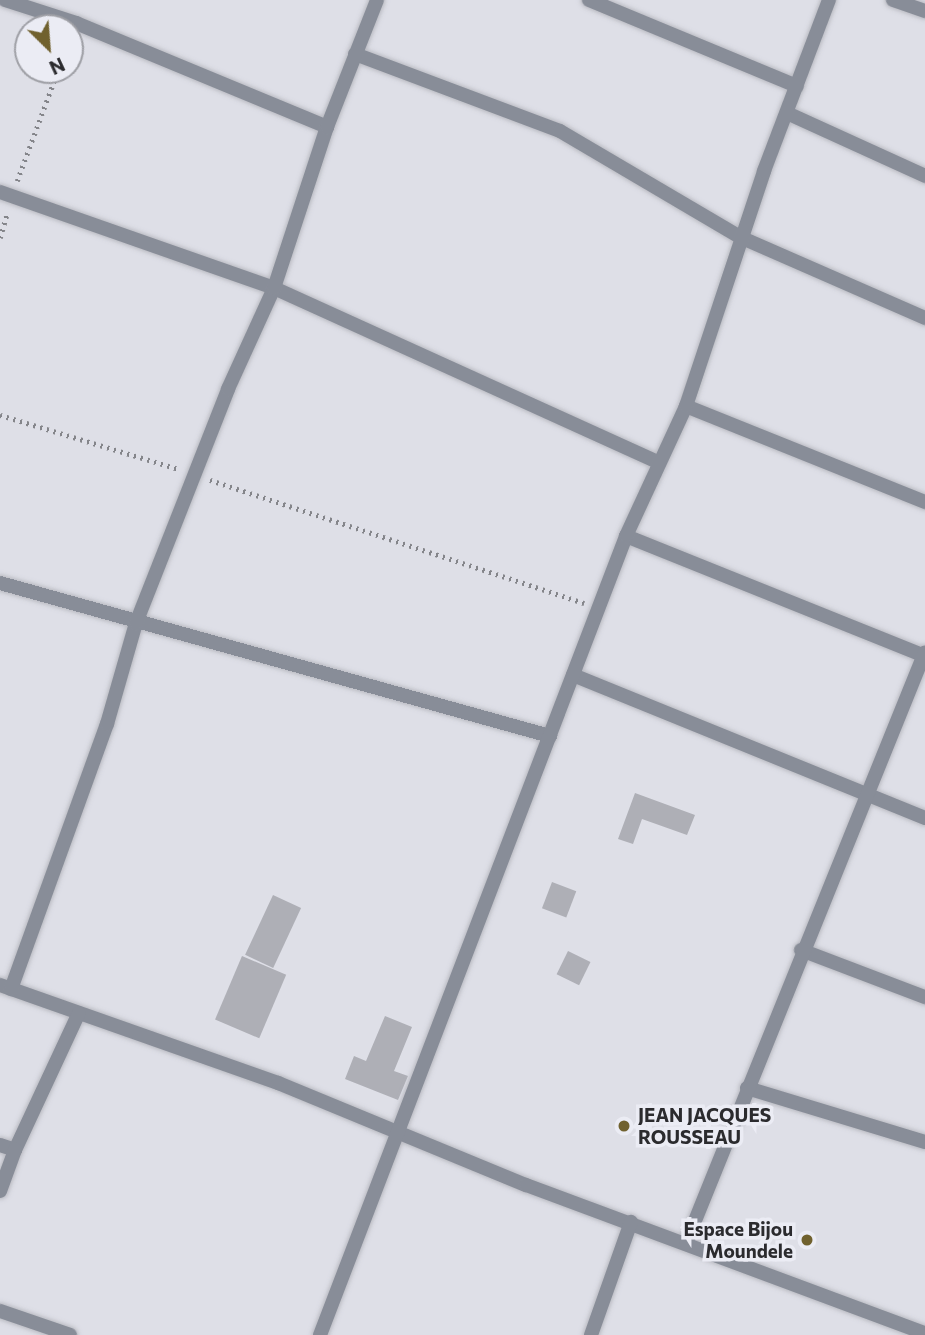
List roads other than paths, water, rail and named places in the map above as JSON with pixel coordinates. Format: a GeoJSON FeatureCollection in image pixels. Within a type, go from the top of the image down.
{"type":"FeatureCollection","features":[{"type":"Feature","properties":{"kind":"street"},"geometry":{"type":"LineString","coordinates":[[5,0],[76,23],[327,127]]}},
{"type":"Feature","properties":{"kind":"street"},"geometry":{"type":"LineString","coordinates":[[376,0],[327,127],[274,288],[228,389],[197,475],[136,622],[107,724],[6,987],[278,1083],[399,1133],[925,1333]]}},
{"type":"Feature","properties":{"kind":"street"},"geometry":{"type":"LineString","coordinates":[[589,0],[797,86]]}},
{"type":"Feature","properties":{"kind":"street"},"geometry":{"type":"LineString","coordinates":[[320,1335],[626,536],[686,406],[786,113],[830,0]]}},
{"type":"Feature","properties":{"kind":"street"},"geometry":{"type":"LineString","coordinates":[[893,0],[925,11]]}},
{"type":"Feature","properties":{"kind":"street"},"geometry":{"type":"LineString","coordinates":[[355,54],[560,131],[742,238],[925,318]]}},
{"type":"Feature","properties":{"kind":"street"},"geometry":{"type":"LineString","coordinates":[[786,113],[925,176]]}},
{"type":"Feature","properties":{"kind":"street"},"geometry":{"type":"LineString","coordinates":[[6,194],[274,288],[659,463]]}},
{"type":"Feature","properties":{"kind":"street"},"geometry":{"type":"LineString","coordinates":[[686,406],[925,502]]}},
{"type":"Feature","properties":{"kind":"street"},"geometry":{"type":"LineString","coordinates":[[626,536],[925,654],[801,950],[686,1243]]}},
{"type":"Feature","properties":{"kind":"street"},"geometry":{"type":"LineString","coordinates":[[0,583],[550,736]]}},
{"type":"Feature","properties":{"kind":"street"},"geometry":{"type":"LineString","coordinates":[[573,675],[925,818]]}},
{"type":"Feature","properties":{"kind":"street"},"geometry":{"type":"LineString","coordinates":[[801,950],[925,997]]}},
{"type":"Feature","properties":{"kind":"street"},"geometry":{"type":"LineString","coordinates":[[0,1191],[15,1150],[79,1013]]}},
{"type":"Feature","properties":{"kind":"street"},"geometry":{"type":"LineString","coordinates":[[747,1088],[925,1142]]}},
{"type":"Feature","properties":{"kind":"street"},"geometry":{"type":"LineString","coordinates":[[0,1145],[15,1150]]}},
{"type":"Feature","properties":{"kind":"street"},"geometry":{"type":"LineString","coordinates":[[591,1335],[631,1222]]}},
{"type":"Feature","properties":{"kind":"street"},"geometry":{"type":"LineString","coordinates":[[0,1311],[70,1335]]}},
{"type":"Feature","properties":{"kind":"place","name":"JEAN JACQUES ROUSSEAU"},"geometry":{"type":"Point","coordinates":[624,1126]}},
{"type":"Feature","properties":{"kind":"place","name":"Espace Bijou Moundele"},"geometry":{"type":"Point","coordinates":[807,1240]}}]}
